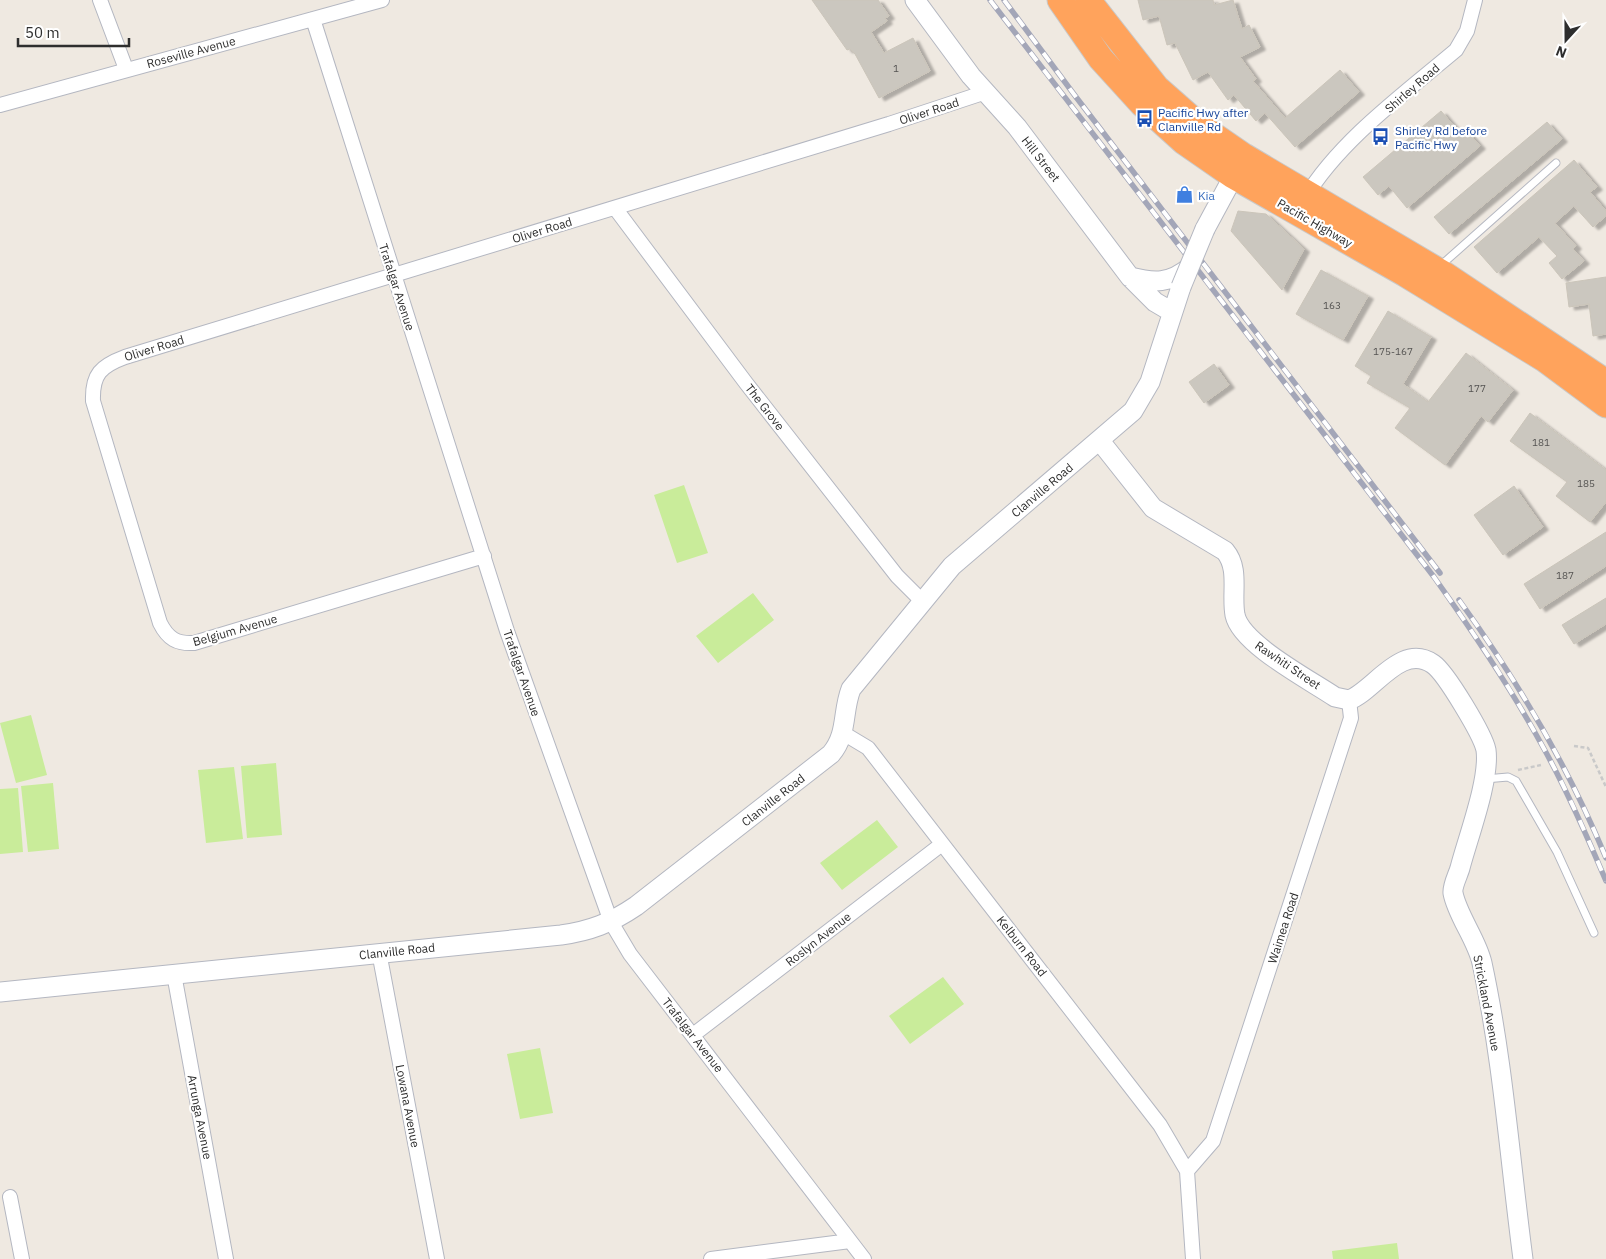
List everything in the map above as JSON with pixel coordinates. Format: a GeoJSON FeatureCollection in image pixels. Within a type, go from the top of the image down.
{"type":"FeatureCollection","features":[{"type":"Feature","properties":{"kind":"highway","name":"Pacific Highway"},"geometry":{"type":"LineString","coordinates":[[1060,0],[1101,59],[1142,104],[1184,142],[1238,166],[1302,203],[1437,269],[1605,380]]}},
{"type":"Feature","properties":{"kind":"highway","name":"Pacific Highway"},"geometry":{"type":"LineString","coordinates":[[1088,0],[1157,88],[1199,125],[1238,166]]}},
{"type":"Feature","properties":{"kind":"highway","name":"Pacific Highway"},"geometry":{"type":"LineString","coordinates":[[1302,203],[1405,274],[1544,359],[1606,405]]}},
{"type":"Feature","properties":{"kind":"street"},"geometry":{"type":"LineString","coordinates":[[100,0],[126,69]]}},
{"type":"Feature","properties":{"kind":"street","name":"Roseville Avenue"},"geometry":{"type":"LineString","coordinates":[[0,105],[382,0]]}},
{"type":"Feature","properties":{"kind":"street","name":"Hill Street"},"geometry":{"type":"LineString","coordinates":[[915,0],[971,76],[1017,127],[1130,277],[1155,302],[1172,312]]}},
{"type":"Feature","properties":{"kind":"street","name":"Shirley Road"},"geometry":{"type":"LineString","coordinates":[[1302,203],[1327,164],[1347,144],[1456,50],[1467,31],[1475,0]]}},
{"type":"Feature","properties":{"kind":"street","name":"Trafalgar Avenue"},"geometry":{"type":"LineString","coordinates":[[312,19],[511,640],[611,922],[630,954],[864,1259]]}},
{"type":"Feature","properties":{"kind":"street","name":"Oliver Road"},"geometry":{"type":"LineString","coordinates":[[99,370],[108,363],[125,356],[615,208],[986,92]]}},
{"type":"Feature","properties":{"kind":"street","name":"Clanville Road"},"geometry":{"type":"LineString","coordinates":[[0,992],[379,952],[581,933],[611,922],[636,906],[825,760],[836,748],[843,733],[851,689],[952,566],[1133,411],[1142,397],[1159,357],[1172,312],[1177,283],[1190,267],[1205,229],[1238,166]]}},
{"type":"Feature","properties":{"kind":"street","name":"The Grove"},"geometry":{"type":"LineString","coordinates":[[615,208],[752,391],[897,576],[922,601]]}},
{"type":"Feature","properties":{"kind":"street"},"geometry":{"type":"LineString","coordinates":[[1130,277],[1177,283]]}},
{"type":"Feature","properties":{"kind":"street","name":"Belgium Avenue"},"geometry":{"type":"LineString","coordinates":[[99,370],[92,390],[93,401],[160,623],[172,640],[183,644],[194,643],[484,556]]}},
{"type":"Feature","properties":{"kind":"street","name":"Rawhiti Street"},"geometry":{"type":"LineString","coordinates":[[1100,441],[1153,508],[1213,542],[1230,556],[1234,577],[1235,612],[1244,633],[1259,647],[1328,692],[1349,700]]}},
{"type":"Feature","properties":{"kind":"street","name":"Strickland Avenue"},"geometry":{"type":"LineString","coordinates":[[1349,700],[1366,690],[1389,668],[1400,662],[1420,659],[1433,664],[1444,676],[1481,735],[1486,749],[1487,771],[1453,892],[1482,961],[1494,1032],[1522,1259]]}},
{"type":"Feature","properties":{"kind":"street","name":"Waimea Road"},"geometry":{"type":"LineString","coordinates":[[1187,1171],[1213,1141],[1352,718],[1349,700]]}},
{"type":"Feature","properties":{"kind":"street","name":"Kelburn Road"},"geometry":{"type":"LineString","coordinates":[[843,733],[868,748],[1160,1125],[1187,1171]]}},
{"type":"Feature","properties":{"kind":"street","name":"Roslyn Avenue"},"geometry":{"type":"LineString","coordinates":[[693,1035],[942,844]]}},
{"type":"Feature","properties":{"kind":"street","name":"Lowana Avenue"},"geometry":{"type":"LineString","coordinates":[[379,952],[437,1259]]}},
{"type":"Feature","properties":{"kind":"street","name":"Arrunga Avenue"},"geometry":{"type":"LineString","coordinates":[[174,974],[226,1259]]}},
{"type":"Feature","properties":{"kind":"street"},"geometry":{"type":"LineString","coordinates":[[1187,1171],[1193,1259]]}},
{"type":"Feature","properties":{"kind":"street"},"geometry":{"type":"LineString","coordinates":[[10,1197],[22,1259]]}},
{"type":"Feature","properties":{"kind":"street"},"geometry":{"type":"LineString","coordinates":[[711,1259],[850,1241]]}},
{"type":"Feature","properties":{"kind":"lane"},"geometry":{"type":"LineString","coordinates":[[1437,269],[1556,163]]}},
{"type":"Feature","properties":{"kind":"lane"},"geometry":{"type":"LineString","coordinates":[[1485,778],[1490,780],[1508,777],[1516,781],[1557,852],[1594,933]]}},
{"type":"Feature","properties":{"kind":"path"},"geometry":{"type":"LineString","coordinates":[[1574,746],[1588,748],[1606,786]]}},
{"type":"Feature","properties":{"kind":"green space"},"geometry":{"type":"Polygon","coordinates":[[[684,485],[708,553],[677,563],[654,495],[684,485]]]}},
{"type":"Feature","properties":{"kind":"green space"},"geometry":{"type":"Polygon","coordinates":[[[753,593],[774,620],[718,663],[696,636],[753,593]]]}},
{"type":"Feature","properties":{"kind":"green space"},"geometry":{"type":"Polygon","coordinates":[[[31,715],[47,775],[16,783],[0,723],[31,715]]]}},
{"type":"Feature","properties":{"kind":"green space"},"geometry":{"type":"Polygon","coordinates":[[[276,763],[282,835],[247,838],[241,766],[276,763]]]}},
{"type":"Feature","properties":{"kind":"green space"},"geometry":{"type":"Polygon","coordinates":[[[234,767],[243,839],[206,843],[198,770],[234,767]]]}},
{"type":"Feature","properties":{"kind":"green space"},"geometry":{"type":"Polygon","coordinates":[[[53,783],[59,849],[28,852],[21,786],[53,783]]]}},
{"type":"Feature","properties":{"kind":"green space"},"geometry":{"type":"Polygon","coordinates":[[[18,788],[23,852],[0,854],[0,789],[18,788]]]}},
{"type":"Feature","properties":{"kind":"green space"},"geometry":{"type":"Polygon","coordinates":[[[877,820],[898,847],[842,890],[820,863],[877,820]]]}},
{"type":"Feature","properties":{"kind":"green space"},"geometry":{"type":"Polygon","coordinates":[[[943,977],[964,1004],[910,1044],[889,1016],[943,977]]]}},
{"type":"Feature","properties":{"kind":"green space"},"geometry":{"type":"Polygon","coordinates":[[[540,1048],[553,1113],[520,1119],[507,1054],[540,1048]]]}},
{"type":"Feature","properties":{"kind":"green space"},"geometry":{"type":"Polygon","coordinates":[[[1397,1243],[1399,1259],[1333,1259],[1332,1251],[1397,1243]]]}},
{"type":"Feature","properties":{"kind":"building"},"geometry":{"type":"Polygon","coordinates":[[[812,0],[878,0],[889,16],[885,18],[887,21],[871,32],[884,53],[913,38],[930,71],[879,98],[855,54],[850,49],[847,50],[812,0]]]}},
{"type":"Feature","properties":{"kind":"building"},"geometry":{"type":"Polygon","coordinates":[[[1138,0],[1213,0],[1214,5],[1233,0],[1242,29],[1249,25],[1260,47],[1240,57],[1256,79],[1253,81],[1285,118],[1340,70],[1359,92],[1295,147],[1265,113],[1256,121],[1234,95],[1228,100],[1208,72],[1193,80],[1175,43],[1167,45],[1159,16],[1143,20],[1138,0]]]}},
{"type":"Feature","properties":{"kind":"building"},"geometry":{"type":"Polygon","coordinates":[[[1441,111],[1461,134],[1466,130],[1480,146],[1407,208],[1389,186],[1378,195],[1363,177],[1441,111]]]}},
{"type":"Feature","properties":{"kind":"building"},"geometry":{"type":"Polygon","coordinates":[[[1547,122],[1562,139],[1449,234],[1434,217],[1547,122]]]}},
{"type":"Feature","properties":{"kind":"building"},"geometry":{"type":"Polygon","coordinates":[[[1574,160],[1597,187],[1590,192],[1606,211],[1606,216],[1593,227],[1574,206],[1555,223],[1576,246],[1573,249],[1584,261],[1562,279],[1549,263],[1557,256],[1539,237],[1497,273],[1474,247],[1574,160]]]}},
{"type":"Feature","properties":{"kind":"building"},"geometry":{"type":"Polygon","coordinates":[[[1238,211],[1266,214],[1304,249],[1282,290],[1231,231],[1238,211]]]}},
{"type":"Feature","properties":{"kind":"building"},"geometry":{"type":"Polygon","coordinates":[[[1321,270],[1368,296],[1343,340],[1296,314],[1321,270]]]}},
{"type":"Feature","properties":{"kind":"building"},"geometry":{"type":"Polygon","coordinates":[[[1606,277],[1606,334],[1593,336],[1589,304],[1569,307],[1566,283],[1606,277]]]}},
{"type":"Feature","properties":{"kind":"building"},"geometry":{"type":"Polygon","coordinates":[[[1388,311],[1431,337],[1403,384],[1428,402],[1466,353],[1513,390],[1488,422],[1481,416],[1445,465],[1395,428],[1410,408],[1367,383],[1371,376],[1355,366],[1388,311]]]}},
{"type":"Feature","properties":{"kind":"building"},"geometry":{"type":"Polygon","coordinates":[[[1214,364],[1229,385],[1204,403],[1189,382],[1214,364]]]}},
{"type":"Feature","properties":{"kind":"building"},"geometry":{"type":"Polygon","coordinates":[[[1530,413],[1606,470],[1606,502],[1590,522],[1556,496],[1567,482],[1510,441],[1530,413]]]}},
{"type":"Feature","properties":{"kind":"building"},"geometry":{"type":"Polygon","coordinates":[[[1514,486],[1543,527],[1503,555],[1474,515],[1514,486]]]}},
{"type":"Feature","properties":{"kind":"building"},"geometry":{"type":"Polygon","coordinates":[[[1606,532],[1606,566],[1540,609],[1524,584],[1606,532]]]}},
{"type":"Feature","properties":{"kind":"building"},"geometry":{"type":"Polygon","coordinates":[[[1606,598],[1606,624],[1574,644],[1562,625],[1606,598]]]}},
{"type":"Feature","properties":{"kind":"railway"},"geometry":{"type":"LineString","coordinates":[[990,0],[1449,598],[1531,725],[1568,796],[1606,881]]}},
{"type":"Feature","properties":{"kind":"railway"},"geometry":{"type":"LineString","coordinates":[[1004,0],[1440,573]]}},
{"type":"Feature","properties":{"kind":"railway"},"geometry":{"type":"LineString","coordinates":[[1459,600],[1501,661],[1540,724],[1575,790],[1606,858]]}},
{"type":"Feature","properties":{"kind":"place","name":"Pacific Hwy after Clanville Rd"},"geometry":{"type":"Point","coordinates":[1144,119]}},
{"type":"Feature","properties":{"kind":"place","name":"Shirley Rd before Pacific Hwy"},"geometry":{"type":"Point","coordinates":[1381,137]}},
{"type":"Feature","properties":{"kind":"place","name":"Kia"},"geometry":{"type":"Point","coordinates":[1184,195]}}]}
